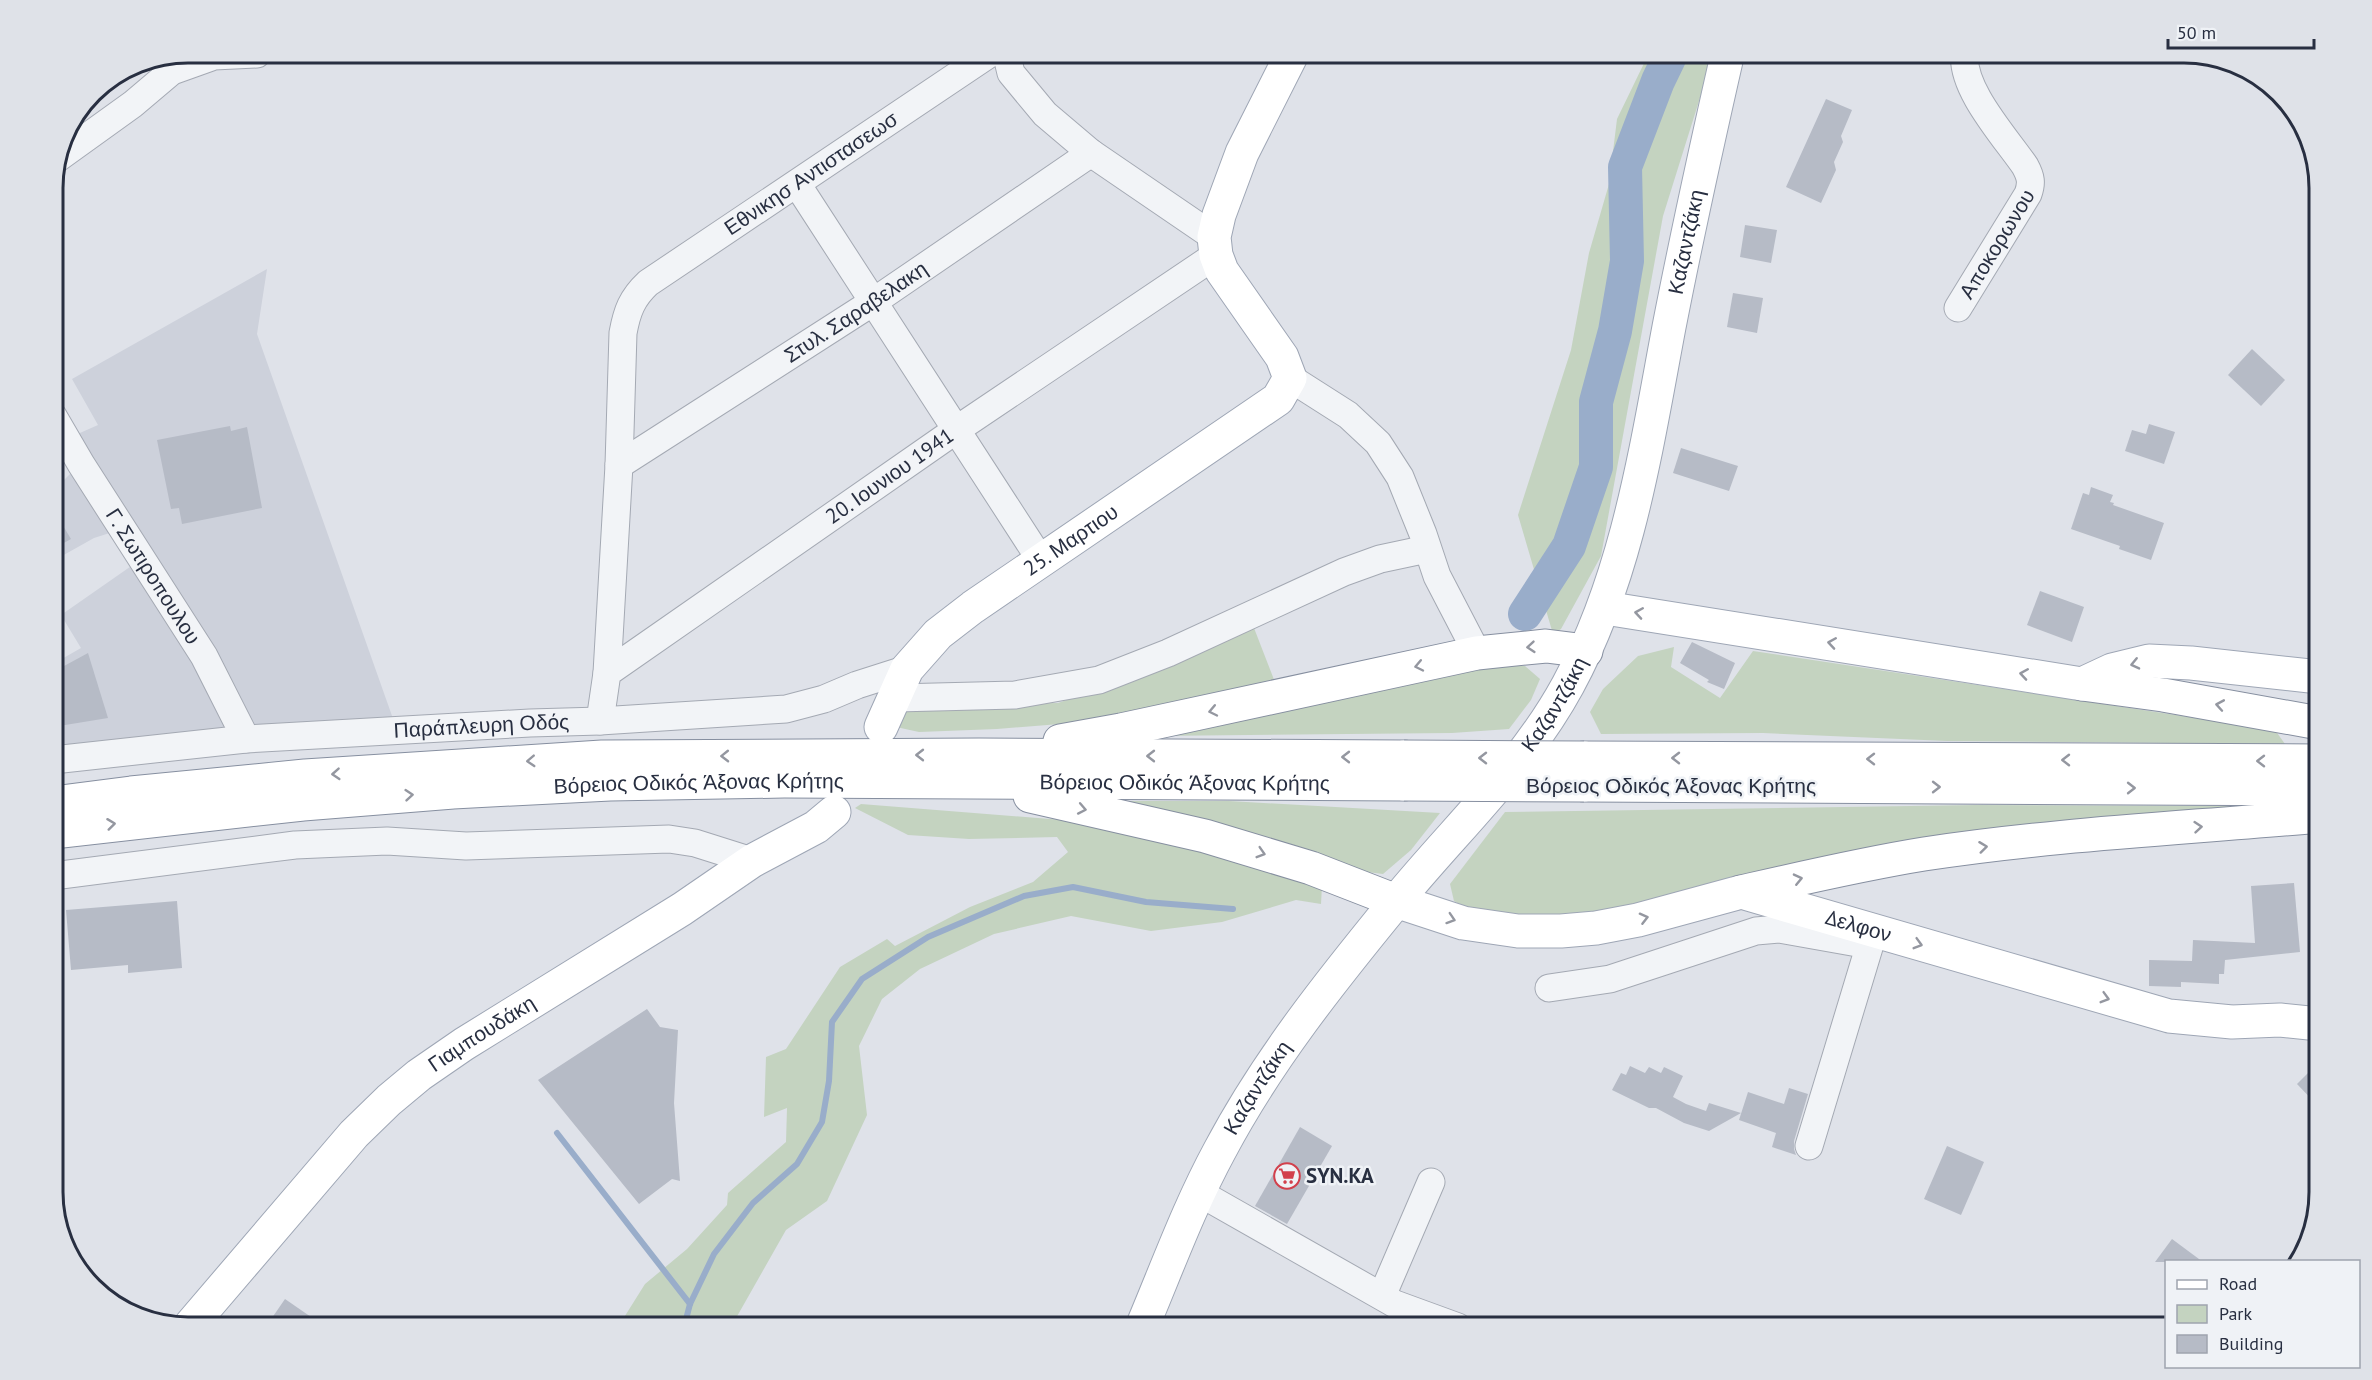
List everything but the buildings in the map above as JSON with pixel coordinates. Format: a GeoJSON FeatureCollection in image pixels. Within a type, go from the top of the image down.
{"type":"FeatureCollection","features":[{"type":"Feature","properties":{"kind":"main road"},"geometry":{"type":"LineString","coordinates":[[1287,63],[1242,153],[1219,215],[1215,246],[1222,271],[1282,357],[1290,378]]}},
{"type":"Feature","properties":{"kind":"main road","name":"Καζαντζάκη"},"geometry":{"type":"LineString","coordinates":[[1147,1317],[1198,1192],[1221,1146],[1289,1037],[1396,901],[1509,772],[1557,703],[1586,651],[1605,608],[1641,475],[1689,222],[1725,63]]}},
{"type":"Feature","properties":{"kind":"main road","name":"25. Μαρτιου"},"geometry":{"type":"LineString","coordinates":[[881,727],[901,683],[938,634],[1278,399],[1290,378]]}},
{"type":"Feature","properties":{"kind":"main road"},"geometry":{"type":"LineString","coordinates":[[1605,608],[2163,695],[2309,721]]}},
{"type":"Feature","properties":{"kind":"main road"},"geometry":{"type":"LineString","coordinates":[[982,769],[1121,730],[1477,653],[1546,646],[1586,651]]}},
{"type":"Feature","properties":{"kind":"main road"},"geometry":{"type":"LineString","coordinates":[[2082,684],[2112,670],[2149,661],[2191,663],[2309,676]]}},
{"type":"Feature","properties":{"kind":"main road","name":"Βόρειος Οδικός Άξονας Κρήτης"},"geometry":{"type":"LineString","coordinates":[[63,802],[305,776],[579,758],[982,769],[1584,772],[2309,789]]}},
{"type":"Feature","properties":{"kind":"main road","name":"Βόρειος Οδικός Άξονας Κρήτης"},"geometry":{"type":"LineString","coordinates":[[1584,772],[2309,761]]}},
{"type":"Feature","properties":{"kind":"main road"},"geometry":{"type":"LineString","coordinates":[[982,769],[1059,804],[1205,836],[1311,868],[1396,901],[1463,923],[1518,931],[1596,928],[1638,920],[1741,892],[1828,872],[1925,854],[2052,839],[2309,817]]}},
{"type":"Feature","properties":{"kind":"main road","name":"Βόρειος Οδικός Άξονας Κρήτης"},"geometry":{"type":"LineString","coordinates":[[63,830],[303,804],[464,791],[609,784],[773,782],[982,769]]}},
{"type":"Feature","properties":{"kind":"main road","name":"Γιαμπουδάκη"},"geometry":{"type":"LineString","coordinates":[[198,1317],[354,1134],[388,1100],[464,1044],[682,909],[752,861],[816,827],[834,812]]}},
{"type":"Feature","properties":{"kind":"main road","name":"Δελφον"},"geometry":{"type":"LineString","coordinates":[[1741,892],[1871,938],[2169,1016],[2232,1022],[2280,1020],[2309,1023]]}},
{"type":"Feature","properties":{"kind":"street"},"geometry":{"type":"LineString","coordinates":[[69,150],[133,104],[172,71],[194,63]]}},
{"type":"Feature","properties":{"kind":"street","name":"Εθνικησ Αντιστασεωσ"},"geometry":{"type":"LineString","coordinates":[[619,465],[623,333],[627,312],[634,297],[648,283],[976,63]]}},
{"type":"Feature","properties":{"kind":"street"},"geometry":{"type":"LineString","coordinates":[[1008,63],[1011,74],[1045,114],[1091,153],[1215,246]]}},
{"type":"Feature","properties":{"kind":"street","name":"Αποκορωνου"},"geometry":{"type":"LineString","coordinates":[[1958,308],[2028,195],[2031,185],[2031,176],[2025,166],[1972,91],[1966,63]]}},
{"type":"Feature","properties":{"kind":"street","name":"Στυλ. Σαραβελακη"},"geometry":{"type":"LineString","coordinates":[[619,465],[873,302],[1091,153]]}},
{"type":"Feature","properties":{"kind":"street"},"geometry":{"type":"LineString","coordinates":[[797,184],[1042,562]]}},
{"type":"Feature","properties":{"kind":"street","name":"20. Ιουνιου 1941"},"geometry":{"type":"LineString","coordinates":[[607,673],[1215,246]]}},
{"type":"Feature","properties":{"kind":"street"},"geometry":{"type":"LineString","coordinates":[[1290,378],[1348,415],[1378,443],[1400,477],[1437,576],[1477,653]]}},
{"type":"Feature","properties":{"kind":"street","name":"Γ. Σωτιροπουλου"},"geometry":{"type":"LineString","coordinates":[[63,433],[204,656],[246,740]]}},
{"type":"Feature","properties":{"kind":"street"},"geometry":{"type":"LineString","coordinates":[[600,721],[607,673],[619,465]]}},
{"type":"Feature","properties":{"kind":"street","name":"Παράπλευρη Οδός"},"geometry":{"type":"LineString","coordinates":[[63,759],[246,740],[786,709],[824,699],[857,685],[901,683],[1015,695],[1099,680],[1178,649],[1344,572],[1380,559],[1427,549]]}},
{"type":"Feature","properties":{"kind":"street"},"geometry":{"type":"LineString","coordinates":[[63,875],[295,845],[387,841],[466,846],[669,839],[695,843],[752,861]]}},
{"type":"Feature","properties":{"kind":"street"},"geometry":{"type":"LineString","coordinates":[[1549,988],[1610,979],[1756,931],[1779,929],[1871,938],[1809,1146]]}},
{"type":"Feature","properties":{"kind":"street"},"geometry":{"type":"LineString","coordinates":[[1382,1296],[1431,1182]]}},
{"type":"Feature","properties":{"kind":"street"},"geometry":{"type":"LineString","coordinates":[[1198,1192],[1382,1296],[1428,1317]]}},
{"type":"Feature","properties":{"kind":"shaded area"},"geometry":{"type":"Polygon","coordinates":[[[267,269],[257,334],[397,730],[63,759],[63,658],[81,648],[63,618],[63,614],[137,562],[119,530],[94,538],[63,555],[63,481],[80,464],[64,440],[98,425],[72,379],[267,269]]]}},
{"type":"Feature","properties":{"kind":"green space"},"geometry":{"type":"Polygon","coordinates":[[[1644,63],[1711,63],[1663,216],[1601,556],[1561,629],[1553,634],[1518,515],[1571,350],[1589,253],[1609,184],[1617,119],[1644,63]]]}},
{"type":"Feature","properties":{"kind":"green space"},"geometry":{"type":"Polygon","coordinates":[[[1254,628],[1278,690],[1123,719],[997,729],[919,732],[896,727],[909,706],[1058,703],[1171,664],[1254,628]]]}},
{"type":"Feature","properties":{"kind":"green space"},"geometry":{"type":"Polygon","coordinates":[[[1674,647],[1671,667],[1720,698],[1753,651],[2275,730],[2285,744],[1947,741],[1763,733],[1601,734],[1590,712],[1603,689],[1638,656],[1674,647]]]}},
{"type":"Feature","properties":{"kind":"green space"},"geometry":{"type":"Polygon","coordinates":[[[1483,665],[1525,666],[1540,679],[1531,700],[1509,729],[1452,733],[1155,736],[1483,665]]]}},
{"type":"Feature","properties":{"kind":"green space"},"geometry":{"type":"Polygon","coordinates":[[[1113,801],[1229,801],[1440,813],[1411,850],[1383,874],[1367,872],[1113,801]]]}},
{"type":"Feature","properties":{"kind":"green space"},"geometry":{"type":"Polygon","coordinates":[[[861,804],[1126,825],[1322,886],[1321,904],[1296,900],[1222,922],[1151,931],[1071,916],[994,934],[920,969],[882,999],[859,1046],[867,1115],[827,1201],[786,1230],[737,1317],[624,1317],[645,1284],[687,1249],[727,1205],[728,1193],[786,1142],[787,1108],[764,1117],[766,1057],[786,1049],[840,967],[887,939],[895,946],[970,907],[1033,882],[1068,852],[1057,837],[969,839],[908,835],[855,808],[861,804]]]}},
{"type":"Feature","properties":{"kind":"green space"},"geometry":{"type":"Polygon","coordinates":[[[1976,805],[2237,806],[1671,902],[1563,917],[1474,912],[1454,901],[1450,884],[1505,812],[1976,805]]]}},
{"type":"Feature","properties":{"kind":"waterway"},"geometry":{"type":"LineString","coordinates":[[1525,614],[1569,546],[1596,467],[1596,402],[1615,331],[1627,261],[1625,167],[1667,63]]}},
{"type":"Feature","properties":{"kind":"waterway"},"geometry":{"type":"LineString","coordinates":[[687,1317],[690,1304],[714,1254],[753,1203],[797,1164],[822,1122],[829,1081],[832,1022],[862,979],[928,937],[1024,896],[1073,887],[1146,902],[1233,909]]}},
{"type":"Feature","properties":{"kind":"waterway"},"geometry":{"type":"LineString","coordinates":[[557,1133],[690,1304]]}},
{"type":"Feature","properties":{"kind":"place","name":"SYN.KA"},"geometry":{"type":"Point","coordinates":[1287,1176]}}]}
